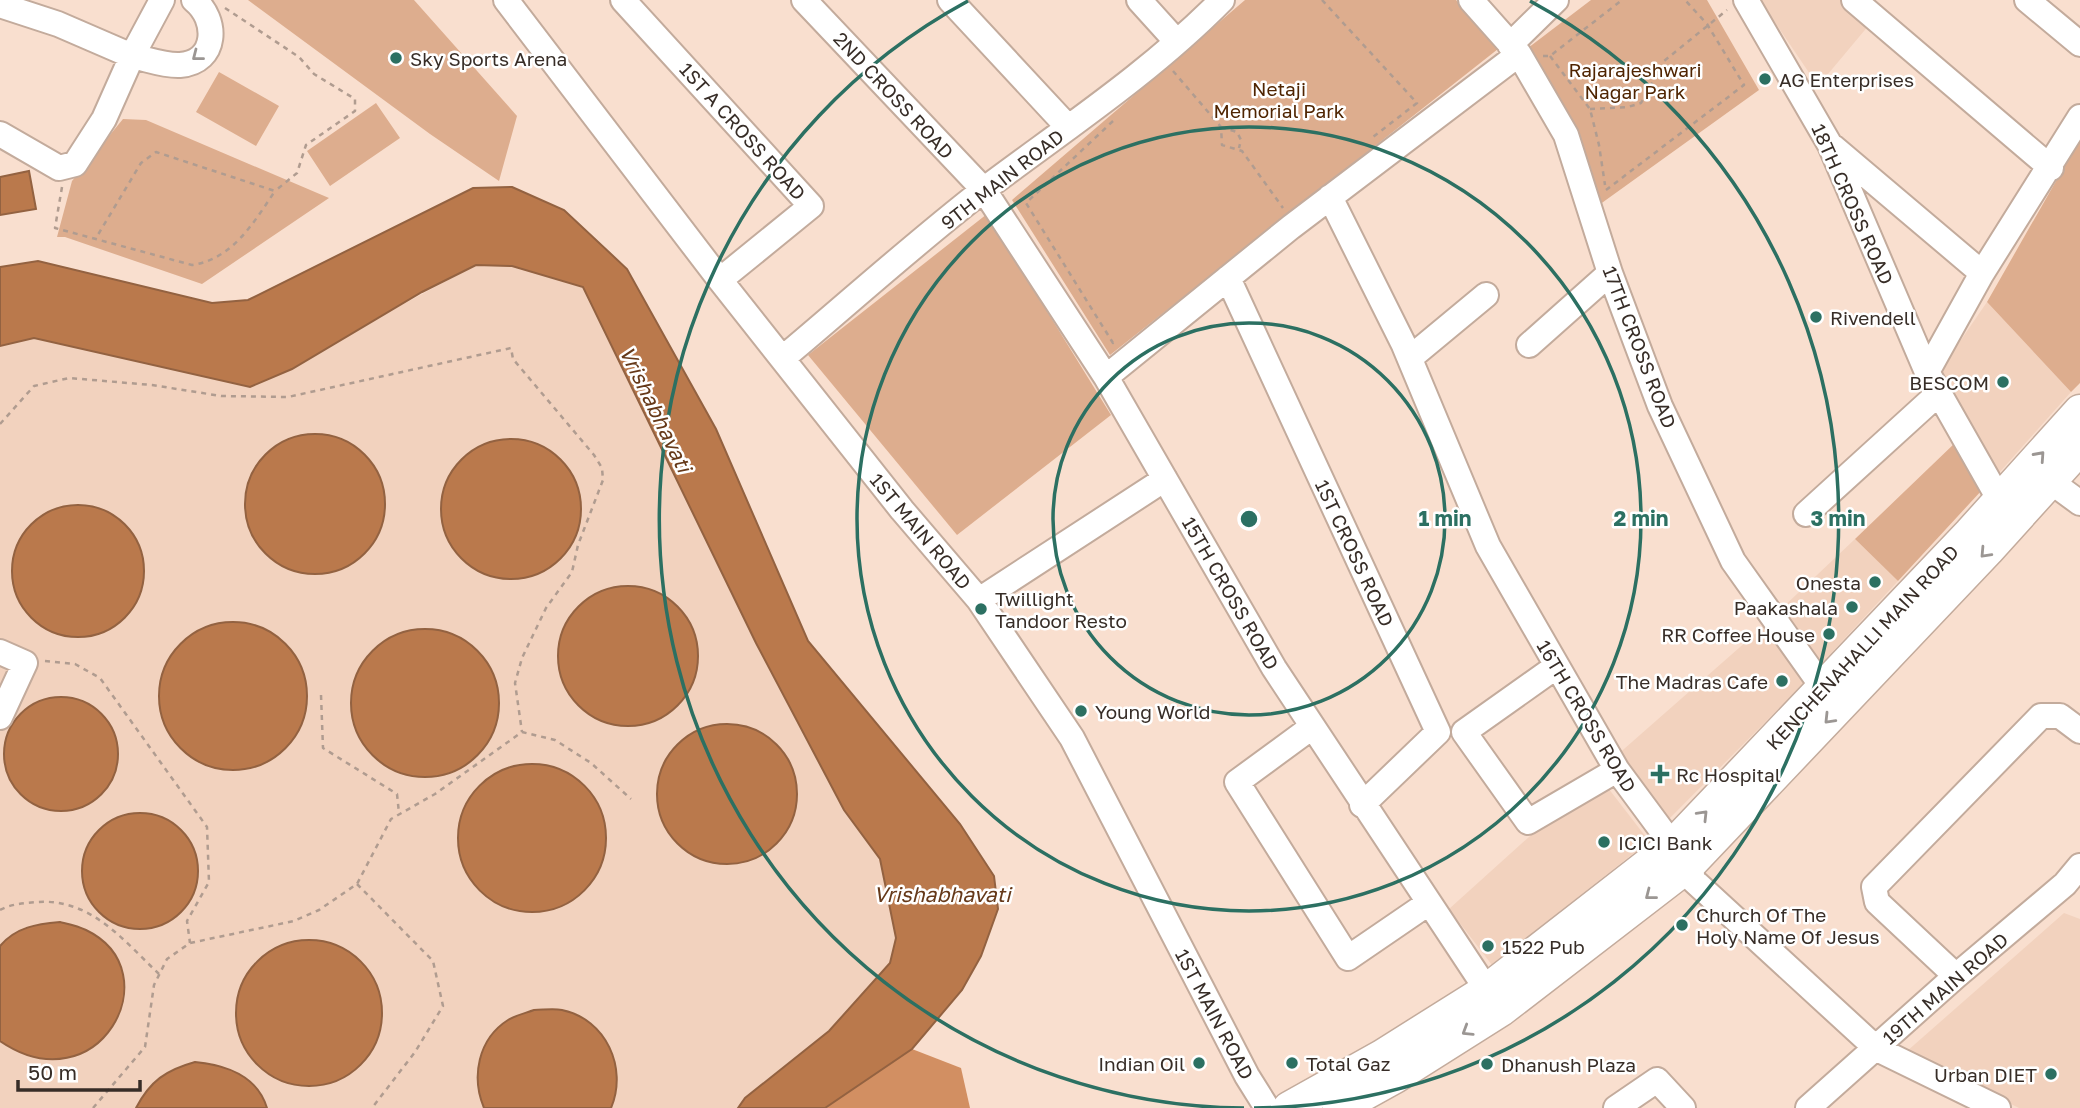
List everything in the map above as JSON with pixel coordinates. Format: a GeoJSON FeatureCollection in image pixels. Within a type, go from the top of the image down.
{"type":"FeatureCollection","features":[{"type":"Feature","properties":{"kind":"main road","name":"KENCHENAHALLI MAIN ROAD"},"geometry":{"type":"LineString","coordinates":[[1339,1108],[1395,1077],[1501,1010],[1680,856],[2006,512],[2080,411]]}},
{"type":"Feature","properties":{"kind":"main road","name":"KENCHENAHALLI MAIN ROAD"},"geometry":{"type":"LineString","coordinates":[[1289,1108],[1382,1056],[1486,990],[1680,856],[1824,689],[2006,512],[2050,481],[2080,448]]}},
{"type":"Feature","properties":{"kind":"street"},"geometry":{"type":"LineString","coordinates":[[0,134],[59,167],[75,164],[104,119],[132,55],[162,0]]}},
{"type":"Feature","properties":{"kind":"street","name":"1ST MAIN ROAD"},"geometry":{"type":"LineString","coordinates":[[506,0],[720,281],[902,510],[979,600],[1073,738],[1247,1076],[1267,1108]]}},
{"type":"Feature","properties":{"kind":"street","name":"1ST A CROSS ROAD"},"geometry":{"type":"LineString","coordinates":[[623,0],[811,206],[720,281]]}},
{"type":"Feature","properties":{"kind":"street","name":"2ND CROSS ROAD"},"geometry":{"type":"LineString","coordinates":[[804,0],[984,190]]}},
{"type":"Feature","properties":{"kind":"street"},"geometry":{"type":"LineString","coordinates":[[950,0],[1068,127]]}},
{"type":"Feature","properties":{"kind":"street"},"geometry":{"type":"LineString","coordinates":[[1139,0],[1177,42]]}},
{"type":"Feature","properties":{"kind":"street","name":"9TH MAIN ROAD"},"geometry":{"type":"LineString","coordinates":[[783,358],[984,190],[1177,42],[1222,0]]}},
{"type":"Feature","properties":{"kind":"street","name":"17TH CROSS ROAD"},"geometry":{"type":"LineString","coordinates":[[1471,0],[1515,49],[1566,135],[1610,273],[1660,406],[1733,561],[1824,689]]}},
{"type":"Feature","properties":{"kind":"street"},"geometry":{"type":"LineString","coordinates":[[1106,377],[1515,49],[1556,0]]}},
{"type":"Feature","properties":{"kind":"street"},"geometry":{"type":"LineString","coordinates":[[1854,0],[2051,168]]}},
{"type":"Feature","properties":{"kind":"street"},"geometry":{"type":"LineString","coordinates":[[2027,0],[2080,44]]}},
{"type":"Feature","properties":{"kind":"street","name":"18TH CROSS ROAD"},"geometry":{"type":"LineString","coordinates":[[1740,3],[1830,145],[1933,382],[2006,512]]}},
{"type":"Feature","properties":{"kind":"street"},"geometry":{"type":"LineString","coordinates":[[0,5],[79,32],[132,55],[174,65],[197,59],[208,47],[212,30],[198,4]]}},
{"type":"Feature","properties":{"kind":"street"},"geometry":{"type":"LineString","coordinates":[[1806,514],[1933,382],[1982,273],[2051,168],[2080,117]]}},
{"type":"Feature","properties":{"kind":"street"},"geometry":{"type":"LineString","coordinates":[[1830,145],[1982,273]]}},
{"type":"Feature","properties":{"kind":"street","name":"15TH CROSS ROAD"},"geometry":{"type":"LineString","coordinates":[[984,190],[1106,377],[1312,727],[1486,990]]}},
{"type":"Feature","properties":{"kind":"street","name":"16TH CROSS ROAD"},"geometry":{"type":"LineString","coordinates":[[1330,197],[1410,358],[1488,546],[1617,770],[1680,856],[1695,881],[1877,1049],[1998,1108]]}},
{"type":"Feature","properties":{"kind":"street"},"geometry":{"type":"LineString","coordinates":[[1529,345],[1610,273]]}},
{"type":"Feature","properties":{"kind":"street","name":"1ST CROSS ROAD"},"geometry":{"type":"LineString","coordinates":[[1228,278],[1438,732],[1362,805]]}},
{"type":"Feature","properties":{"kind":"street"},"geometry":{"type":"LineString","coordinates":[[1410,358],[1486,295]]}},
{"type":"Feature","properties":{"kind":"street"},"geometry":{"type":"LineString","coordinates":[[979,600],[1165,479]]}},
{"type":"Feature","properties":{"kind":"street"},"geometry":{"type":"LineString","coordinates":[[2050,481],[2080,503]]}},
{"type":"Feature","properties":{"kind":"street"},"geometry":{"type":"LineString","coordinates":[[0,652],[25,663],[0,718]]}},
{"type":"Feature","properties":{"kind":"street"},"geometry":{"type":"LineString","coordinates":[[1557,666],[1464,732],[1528,822],[1617,770]]}},
{"type":"Feature","properties":{"kind":"street"},"geometry":{"type":"LineString","coordinates":[[1956,975],[1877,902],[1874,887],[2041,716],[2060,716],[2080,731]]}},
{"type":"Feature","properties":{"kind":"street"},"geometry":{"type":"LineString","coordinates":[[1312,727],[1237,782],[1348,958],[1427,904]]}},
{"type":"Feature","properties":{"kind":"street","name":"19TH MAIN ROAD"},"geometry":{"type":"LineString","coordinates":[[1808,1108],[1877,1049],[1956,975],[2075,880]]}},
{"type":"Feature","properties":{"kind":"street"},"geometry":{"type":"LineString","coordinates":[[1616,1108],[1657,1080],[1683,1108]]}},
{"type":"Feature","properties":{"kind":"path"},"geometry":{"type":"LineString","coordinates":[[1322,0],[1417,103],[1363,145]]}},
{"type":"Feature","properties":{"kind":"path"},"geometry":{"type":"LineString","coordinates":[[1622,0],[1550,56],[1590,109],[1599,145],[1605,191],[1744,85],[1707,24],[1685,0]]}},
{"type":"Feature","properties":{"kind":"path"},"geometry":{"type":"LineString","coordinates":[[1590,109],[1628,107],[1641,103],[1664,61],[1707,24],[1740,3]]}},
{"type":"Feature","properties":{"kind":"path"},"geometry":{"type":"LineString","coordinates":[[65,166],[55,228],[182,264],[203,263],[219,256],[235,244],[275,191],[297,173],[306,145],[355,111],[355,99],[314,74],[299,57],[224,7],[198,4]]}},
{"type":"Feature","properties":{"kind":"path"},"geometry":{"type":"LineString","coordinates":[[1171,68],[1221,127],[1237,131],[1241,140],[1239,148]]}},
{"type":"Feature","properties":{"kind":"path"},"geometry":{"type":"LineString","coordinates":[[1120,116],[1026,203],[1113,343],[1124,334]]}},
{"type":"Feature","properties":{"kind":"path"},"geometry":{"type":"LineString","coordinates":[[1221,127],[1222,145],[1230,150],[1239,148]]}},
{"type":"Feature","properties":{"kind":"path"},"geometry":{"type":"LineString","coordinates":[[1239,148],[1283,208]]}},
{"type":"Feature","properties":{"kind":"path"},"geometry":{"type":"LineString","coordinates":[[96,238],[141,163],[156,152],[275,191]]}},
{"type":"Feature","properties":{"kind":"path"},"geometry":{"type":"LineString","coordinates":[[0,425],[34,386],[69,378],[152,385],[221,396],[288,397],[511,348],[513,359],[594,455],[602,468],[603,480],[578,545],[572,572],[546,608],[522,658],[515,683],[522,732]]}},
{"type":"Feature","properties":{"kind":"path"},"geometry":{"type":"LineString","coordinates":[[38,658],[75,664],[100,678],[207,827],[209,882],[187,921],[190,943]]}},
{"type":"Feature","properties":{"kind":"path"},"geometry":{"type":"LineString","coordinates":[[321,695],[323,748],[397,794],[399,813]]}},
{"type":"Feature","properties":{"kind":"path"},"geometry":{"type":"LineString","coordinates":[[93,1108],[145,1047],[154,985],[167,959],[190,943],[294,921],[318,910],[357,884],[391,819],[435,794],[522,732],[555,740],[591,763],[631,799]]}},
{"type":"Feature","properties":{"kind":"path"},"geometry":{"type":"LineString","coordinates":[[357,884],[433,961],[443,1006],[415,1052],[372,1108]]}},
{"type":"Feature","properties":{"kind":"path"},"geometry":{"type":"LineString","coordinates":[[0,911],[22,903],[44,901],[83,909],[106,923],[159,974]]}},
{"type":"Feature","properties":{"kind":"shaded area"},"geometry":{"type":"Polygon","coordinates":[[[1760,0],[1841,0],[1869,25],[1818,86],[1760,0]]]}},
{"type":"Feature","properties":{"kind":"shaded area"},"geometry":{"type":"Polygon","coordinates":[[[476,265],[512,266],[583,287],[756,643],[844,810],[880,859],[896,938],[890,963],[829,1031],[745,1098],[738,1108],[0,1108],[0,346],[34,338],[250,387],[476,265]]]}},
{"type":"Feature","properties":{"kind":"shaded area","name":"BESCOM"},"geometry":{"type":"Polygon","coordinates":[[[1987,302],[2071,392],[1998,474],[1939,372],[1987,302]]]}},
{"type":"Feature","properties":{"kind":"shaded area"},"geometry":{"type":"Polygon","coordinates":[[[1855,539],[1898,581],[1820,665],[1779,611],[1855,539]]]}},
{"type":"Feature","properties":{"kind":"shaded area"},"geometry":{"type":"Polygon","coordinates":[[[1764,626],[1805,682],[1668,820],[1616,756],[1764,626]]]}},
{"type":"Feature","properties":{"kind":"shaded area"},"geometry":{"type":"Polygon","coordinates":[[[1605,784],[1649,841],[1492,965],[1449,909],[1540,827],[1605,784]]]}},
{"type":"Feature","properties":{"kind":"shaded area"},"geometry":{"type":"Polygon","coordinates":[[[2064,913],[2080,919],[2080,1108],[2019,1108],[1906,1052],[2064,913]]]}},
{"type":"Feature","properties":{"kind":"shaded area"},"geometry":{"type":"Polygon","coordinates":[[[912,1049],[961,1068],[970,1108],[825,1108],[912,1049]]]}},
{"type":"Feature","properties":{"kind":"green space","name":"Sky Sports Arena"},"geometry":{"type":"Polygon","coordinates":[[[248,0],[414,0],[517,116],[499,181],[430,134],[248,0]]]}},
{"type":"Feature","properties":{"kind":"green space","name":"Netaji Memorial Park"},"geometry":{"type":"Polygon","coordinates":[[[1245,0],[1456,0],[1498,49],[1110,355],[1012,200],[1245,0]]]}},
{"type":"Feature","properties":{"kind":"green space","name":"Rajarajeshwari Nagar Park"},"geometry":{"type":"Polygon","coordinates":[[[1591,0],[1707,0],[1759,90],[1592,210],[1524,51],[1591,0]]]}},
{"type":"Feature","properties":{"kind":"green space"},"geometry":{"type":"Polygon","coordinates":[[[219,72],[279,106],[256,146],[196,112],[219,72]]]}},
{"type":"Feature","properties":{"kind":"green space"},"geometry":{"type":"Polygon","coordinates":[[[376,103],[400,138],[330,186],[307,151],[376,103]]]}},
{"type":"Feature","properties":{"kind":"green space"},"geometry":{"type":"Polygon","coordinates":[[[123,119],[146,120],[329,198],[202,284],[65,237],[57,237],[72,181],[123,119]]]}},
{"type":"Feature","properties":{"kind":"green space"},"geometry":{"type":"Polygon","coordinates":[[[2080,139],[2080,383],[2071,392],[1987,302],[2080,139]]]}},
{"type":"Feature","properties":{"kind":"green space"},"geometry":{"type":"Polygon","coordinates":[[[987,214],[1111,415],[957,535],[808,355],[987,214]]]}},
{"type":"Feature","properties":{"kind":"green space"},"geometry":{"type":"Polygon","coordinates":[[[1956,442],[1982,490],[1898,581],[1855,539],[1956,442]]]}},
{"type":"Feature","properties":{"kind":"water"},"geometry":{"type":"Polygon","coordinates":[[[29,171],[36,209],[0,215],[0,177],[29,171]]]}},
{"type":"Feature","properties":{"kind":"water","name":"Vrishabhavati"},"geometry":{"type":"Polygon","coordinates":[[[512,187],[564,210],[627,269],[716,429],[808,641],[960,824],[994,876],[998,909],[981,956],[962,990],[912,1049],[825,1108],[738,1108],[745,1098],[829,1031],[890,963],[896,938],[880,859],[844,810],[756,643],[583,287],[512,266],[476,265],[422,292],[292,369],[250,387],[34,338],[0,346],[0,267],[38,261],[212,303],[248,300],[473,188],[512,187]]]}},
{"type":"Feature","properties":{"kind":"water"},"geometry":{"type":"Polygon","coordinates":[[[315,434],[342,439],[365,454],[380,477],[385,504],[380,531],[365,554],[342,569],[315,574],[288,569],[265,554],[250,531],[245,504],[250,477],[265,454],[288,439],[315,434]]]}},
{"type":"Feature","properties":{"kind":"water"},"geometry":{"type":"Polygon","coordinates":[[[511,439],[538,444],[561,459],[576,482],[581,509],[576,536],[561,559],[538,574],[511,579],[484,574],[461,559],[446,536],[441,509],[446,482],[461,459],[484,444],[511,439]]]}},
{"type":"Feature","properties":{"kind":"water"},"geometry":{"type":"Polygon","coordinates":[[[78,505],[103,510],[125,524],[139,546],[144,571],[139,596],[125,618],[103,632],[78,637],[53,632],[31,618],[17,596],[12,571],[17,546],[31,524],[53,510],[78,505]]]}},
{"type":"Feature","properties":{"kind":"water"},"geometry":{"type":"Polygon","coordinates":[[[628,586],[655,591],[678,606],[693,629],[698,656],[693,683],[678,706],[655,721],[628,726],[601,721],[578,706],[563,683],[558,656],[563,629],[578,606],[601,591],[628,586]]]}},
{"type":"Feature","properties":{"kind":"water"},"geometry":{"type":"Polygon","coordinates":[[[233,622],[261,628],[285,644],[301,668],[307,696],[301,724],[285,748],[261,764],[233,770],[205,764],[181,748],[165,724],[159,696],[165,668],[181,644],[205,628],[233,622]]]}},
{"type":"Feature","properties":{"kind":"water"},"geometry":{"type":"Polygon","coordinates":[[[425,629],[453,634],[477,651],[494,675],[499,703],[494,731],[477,755],[453,772],[425,777],[397,772],[373,755],[356,731],[351,703],[356,675],[373,651],[397,634],[425,629]]]}},
{"type":"Feature","properties":{"kind":"water"},"geometry":{"type":"Polygon","coordinates":[[[61,697],[83,702],[101,714],[113,732],[118,754],[113,776],[101,794],[83,806],[61,811],[39,806],[21,794],[9,776],[4,754],[9,732],[21,714],[39,702],[61,697]]]}},
{"type":"Feature","properties":{"kind":"water"},"geometry":{"type":"Polygon","coordinates":[[[727,724],[754,729],[777,744],[792,767],[797,794],[792,821],[777,844],[754,859],[727,864],[700,859],[677,844],[662,821],[657,794],[662,767],[677,744],[700,729],[727,724]]]}},
{"type":"Feature","properties":{"kind":"water"},"geometry":{"type":"Polygon","coordinates":[[[532,764],[560,769],[585,785],[601,810],[606,838],[601,866],[585,891],[560,907],[532,912],[504,907],[479,891],[463,866],[458,838],[463,810],[479,785],[504,769],[532,764]]]}},
{"type":"Feature","properties":{"kind":"water"},"geometry":{"type":"Polygon","coordinates":[[[140,813],[162,818],[181,830],[193,849],[198,871],[193,893],[181,912],[162,924],[140,929],[118,924],[99,912],[87,893],[82,871],[87,849],[99,830],[118,818],[140,813]]]}},
{"type":"Feature","properties":{"kind":"water"},"geometry":{"type":"Polygon","coordinates":[[[60,922],[86,930],[111,950],[123,974],[123,1001],[112,1026],[93,1046],[67,1058],[35,1057],[0,1041],[0,946],[13,935],[35,925],[60,922]]]}},
{"type":"Feature","properties":{"kind":"water"},"geometry":{"type":"Polygon","coordinates":[[[309,940],[337,946],[360,962],[376,985],[382,1013],[376,1041],[360,1064],[337,1080],[309,1086],[281,1080],[258,1064],[242,1041],[236,1013],[242,985],[258,962],[281,946],[309,940]]]}},
{"type":"Feature","properties":{"kind":"water"},"geometry":{"type":"Polygon","coordinates":[[[559,1009],[577,1015],[591,1023],[601,1034],[615,1062],[616,1093],[611,1108],[484,1108],[478,1072],[484,1048],[490,1037],[508,1020],[534,1010],[559,1009]]]}},
{"type":"Feature","properties":{"kind":"water"},"geometry":{"type":"Polygon","coordinates":[[[195,1062],[229,1069],[239,1074],[256,1087],[267,1108],[136,1108],[160,1078],[195,1062]]]}},
{"type":"Feature","properties":{"kind":"place","name":"Sky Sports Arena"},"geometry":{"type":"Point","coordinates":[396,58]}},
{"type":"Feature","properties":{"kind":"place","name":"AG Enterprises"},"geometry":{"type":"Point","coordinates":[1765,79]}},
{"type":"Feature","properties":{"kind":"place","name":"Rivendell"},"geometry":{"type":"Point","coordinates":[1816,317]}},
{"type":"Feature","properties":{"kind":"place","name":"BESCOM"},"geometry":{"type":"Point","coordinates":[2003,382]}},
{"type":"Feature","properties":{"kind":"place","name":"Onesta"},"geometry":{"type":"Point","coordinates":[1875,582]}},
{"type":"Feature","properties":{"kind":"place","name":"Paakashala"},"geometry":{"type":"Point","coordinates":[1852,607]}},
{"type":"Feature","properties":{"kind":"place","name":"Twillight Tandoor Resto"},"geometry":{"type":"Point","coordinates":[981,609]}},
{"type":"Feature","properties":{"kind":"place","name":"RR Coffee House"},"geometry":{"type":"Point","coordinates":[1829,634]}},
{"type":"Feature","properties":{"kind":"place","name":"The Madras Cafe"},"geometry":{"type":"Point","coordinates":[1782,681]}},
{"type":"Feature","properties":{"kind":"place","name":"Young World"},"geometry":{"type":"Point","coordinates":[1081,711]}},
{"type":"Feature","properties":{"kind":"place","name":"Rc Hospital"},"geometry":{"type":"Point","coordinates":[1660,774]}},
{"type":"Feature","properties":{"kind":"place","name":"ICICI Bank"},"geometry":{"type":"Point","coordinates":[1604,842]}},
{"type":"Feature","properties":{"kind":"place","name":"Church Of The Holy Name Of Jesus"},"geometry":{"type":"Point","coordinates":[1682,925]}},
{"type":"Feature","properties":{"kind":"place","name":"1522 Pub"},"geometry":{"type":"Point","coordinates":[1488,946]}},
{"type":"Feature","properties":{"kind":"place","name":"Indian Oil"},"geometry":{"type":"Point","coordinates":[1199,1063]}},
{"type":"Feature","properties":{"kind":"place","name":"Total Gaz"},"geometry":{"type":"Point","coordinates":[1292,1063]}},
{"type":"Feature","properties":{"kind":"place","name":"Dhanush Plaza"},"geometry":{"type":"Point","coordinates":[1487,1064]}},
{"type":"Feature","properties":{"kind":"place","name":"Urban DIET"},"geometry":{"type":"Point","coordinates":[2051,1074]}}]}
